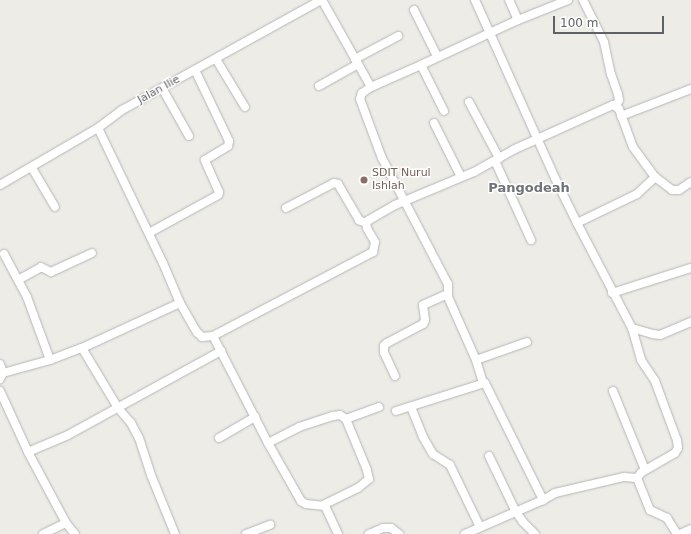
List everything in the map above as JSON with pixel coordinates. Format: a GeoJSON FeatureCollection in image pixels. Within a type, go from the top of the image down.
{"type":"FeatureCollection","features":[{"type":"Feature","properties":{"kind":"street","name":"Jalan Ilie"},"geometry":{"type":"LineString","coordinates":[[0,186],[98,128],[122,110],[322,0]]}},
{"type":"Feature","properties":{"kind":"street"},"geometry":{"type":"LineString","coordinates":[[322,0],[372,87]]}},
{"type":"Feature","properties":{"kind":"street"},"geometry":{"type":"LineString","coordinates":[[476,0],[555,178],[612,293],[632,328],[640,360],[656,381],[678,444],[675,453],[645,470],[639,474],[637,478]]}},
{"type":"Feature","properties":{"kind":"street"},"geometry":{"type":"LineString","coordinates":[[509,0],[518,20]]}},
{"type":"Feature","properties":{"kind":"street"},"geometry":{"type":"LineString","coordinates":[[542,500],[487,386],[483,383],[476,360],[448,294],[448,284],[382,158],[360,99],[362,93],[372,87],[421,65],[437,56],[518,20],[568,0]]}},
{"type":"Feature","properties":{"kind":"street"},"geometry":{"type":"LineString","coordinates":[[583,0],[604,42],[611,74],[618,94],[619,100],[616,106]]}},
{"type":"Feature","properties":{"kind":"street"},"geometry":{"type":"LineString","coordinates":[[414,10],[437,56]]}},
{"type":"Feature","properties":{"kind":"street"},"geometry":{"type":"LineString","coordinates":[[319,86],[398,36]]}},
{"type":"Feature","properties":{"kind":"street"},"geometry":{"type":"LineString","coordinates":[[216,59],[245,107]]}},
{"type":"Feature","properties":{"kind":"street"},"geometry":{"type":"LineString","coordinates":[[421,65],[444,111]]}},
{"type":"Feature","properties":{"kind":"street"},"geometry":{"type":"LineString","coordinates":[[149,233],[218,195],[205,160],[228,146],[229,141],[195,70]]}},
{"type":"Feature","properties":{"kind":"street"},"geometry":{"type":"LineString","coordinates":[[162,88],[189,136]]}},
{"type":"Feature","properties":{"kind":"street"},"geometry":{"type":"LineString","coordinates":[[621,116],[691,89]]}},
{"type":"Feature","properties":{"kind":"street"},"geometry":{"type":"LineString","coordinates":[[469,102],[497,159],[531,240]]}},
{"type":"Feature","properties":{"kind":"street"},"geometry":{"type":"LineString","coordinates":[[366,223],[404,201],[461,177],[587,116],[613,105],[616,106]]}},
{"type":"Feature","properties":{"kind":"street"},"geometry":{"type":"LineString","coordinates":[[616,106],[633,147],[655,177],[672,190],[679,190],[691,182]]}},
{"type":"Feature","properties":{"kind":"street"},"geometry":{"type":"LineString","coordinates":[[434,122],[461,177]]}},
{"type":"Feature","properties":{"kind":"street"},"geometry":{"type":"LineString","coordinates":[[98,128],[149,233],[180,303],[202,337],[213,336],[373,252],[375,242],[366,223],[359,220],[338,184],[334,183],[286,208]]}},
{"type":"Feature","properties":{"kind":"street"},"geometry":{"type":"LineString","coordinates":[[32,168],[55,207]]}},
{"type":"Feature","properties":{"kind":"street"},"geometry":{"type":"LineString","coordinates":[[577,223],[637,194],[655,177]]}},
{"type":"Feature","properties":{"kind":"street"},"geometry":{"type":"LineString","coordinates":[[18,280],[41,267],[51,272],[92,252]]}},
{"type":"Feature","properties":{"kind":"street"},"geometry":{"type":"LineString","coordinates":[[4,254],[27,297],[50,360]]}},
{"type":"Feature","properties":{"kind":"street"},"geometry":{"type":"LineString","coordinates":[[612,293],[691,268]]}},
{"type":"Feature","properties":{"kind":"street"},"geometry":{"type":"LineString","coordinates":[[395,376],[384,352],[384,346],[423,324],[425,320],[423,305],[448,294]]}},
{"type":"Feature","properties":{"kind":"street"},"geometry":{"type":"LineString","coordinates":[[0,364],[2,376],[50,360],[82,348],[180,303]]}},
{"type":"Feature","properties":{"kind":"street"},"geometry":{"type":"LineString","coordinates":[[632,328],[656,335],[691,322]]}},
{"type":"Feature","properties":{"kind":"street"},"geometry":{"type":"LineString","coordinates":[[213,336],[268,443],[301,501],[306,504],[323,505],[358,488],[369,479],[368,470],[346,419],[340,415],[300,427],[268,443]]}},
{"type":"Feature","properties":{"kind":"street"},"geometry":{"type":"LineString","coordinates":[[476,360],[528,342]]}},
{"type":"Feature","properties":{"kind":"street"},"geometry":{"type":"LineString","coordinates":[[82,348],[118,408],[131,423],[139,438],[151,475],[176,534]]}},
{"type":"Feature","properties":{"kind":"street"},"geometry":{"type":"LineString","coordinates":[[28,452],[68,435],[221,351]]}},
{"type":"Feature","properties":{"kind":"street"},"geometry":{"type":"LineString","coordinates":[[396,412],[483,383]]}},
{"type":"Feature","properties":{"kind":"street"},"geometry":{"type":"LineString","coordinates":[[0,391],[28,452],[66,523],[75,534]]}},
{"type":"Feature","properties":{"kind":"street"},"geometry":{"type":"LineString","coordinates":[[613,391],[645,470]]}},
{"type":"Feature","properties":{"kind":"street"},"geometry":{"type":"LineString","coordinates":[[346,419],[379,407]]}},
{"type":"Feature","properties":{"kind":"street"},"geometry":{"type":"LineString","coordinates":[[411,407],[423,437],[433,454],[450,465],[480,527]]}},
{"type":"Feature","properties":{"kind":"street"},"geometry":{"type":"LineString","coordinates":[[219,438],[255,418]]}},
{"type":"Feature","properties":{"kind":"street"},"geometry":{"type":"LineString","coordinates":[[489,456],[516,512],[523,522],[535,534]]}},
{"type":"Feature","properties":{"kind":"street"},"geometry":{"type":"LineString","coordinates":[[465,534],[542,500],[551,494],[624,477],[637,478]]}},
{"type":"Feature","properties":{"kind":"street"},"geometry":{"type":"LineString","coordinates":[[637,478],[650,510],[667,518],[679,534],[691,529]]}},
{"type":"Feature","properties":{"kind":"street"},"geometry":{"type":"LineString","coordinates":[[323,505],[327,509],[338,534]]}},
{"type":"Feature","properties":{"kind":"street"},"geometry":{"type":"LineString","coordinates":[[43,534],[66,523]]}},
{"type":"Feature","properties":{"kind":"street"},"geometry":{"type":"LineString","coordinates":[[246,534],[270,525]]}},
{"type":"Feature","properties":{"kind":"street"},"geometry":{"type":"LineString","coordinates":[[369,534],[383,528],[390,528],[399,534]]}},
{"type":"Feature","properties":{"kind":"place","name":"SDIT Nurul Ishlah"},"geometry":{"type":"Point","coordinates":[364,180]}},
{"type":"Feature","properties":{"kind":"district","name":"Pangodeah"},"geometry":{"type":"Point","coordinates":[529,188]}}]}
